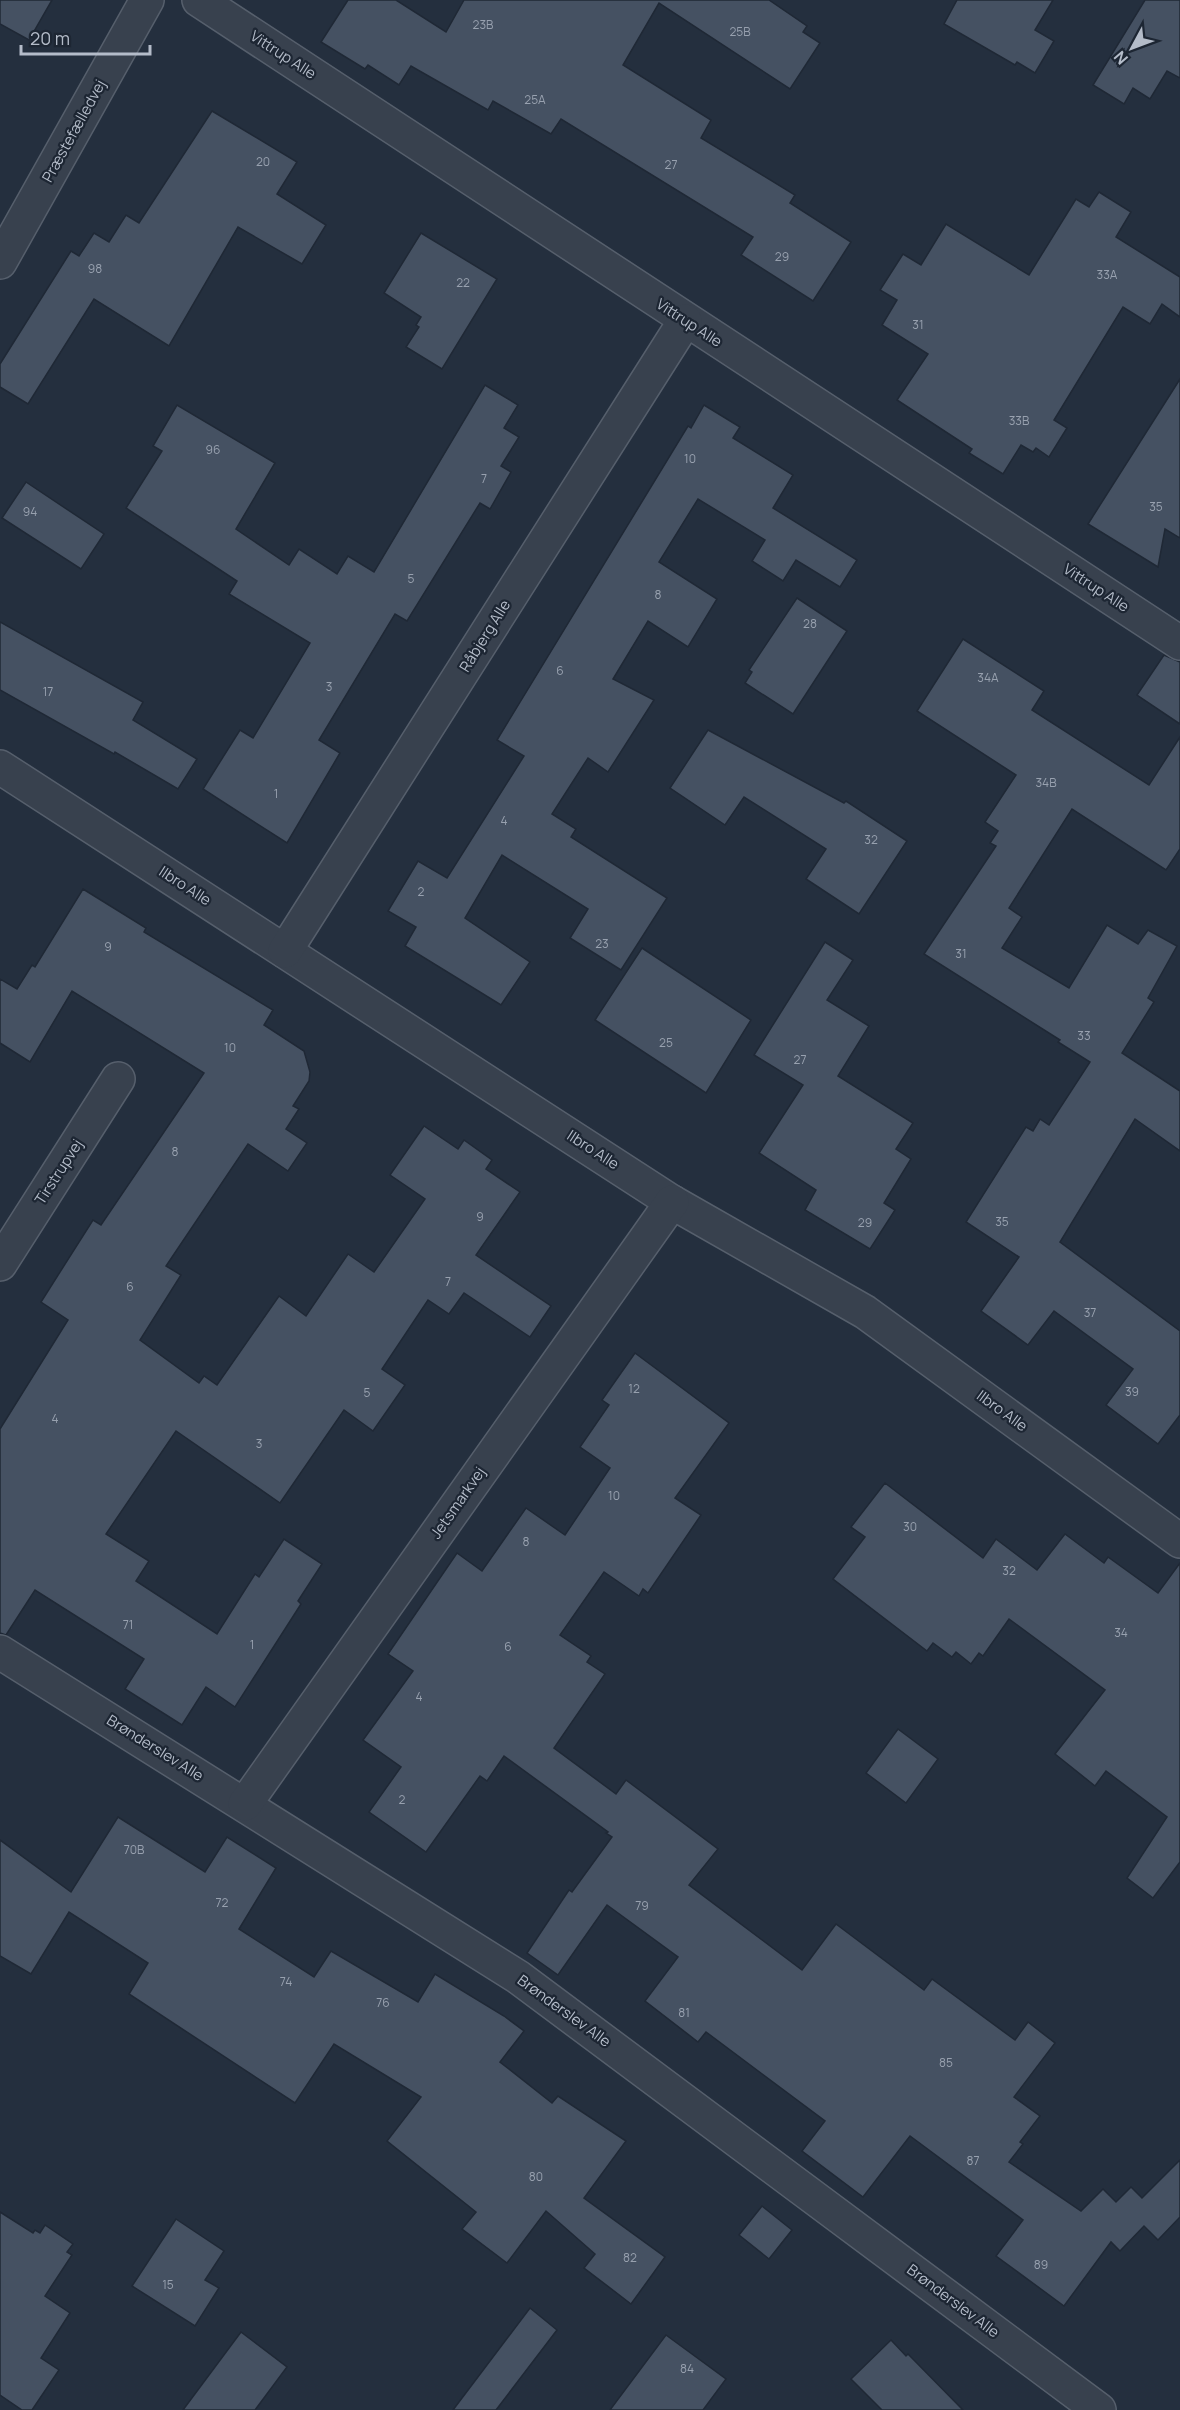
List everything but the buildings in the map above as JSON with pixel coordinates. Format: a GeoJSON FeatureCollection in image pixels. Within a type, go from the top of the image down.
{"type":"FeatureCollection","features":[{"type":"Feature","properties":{"kind":"street","name":"Præstefælledvej"},"geometry":{"type":"LineString","coordinates":[[0,261],[147,0]]}},
{"type":"Feature","properties":{"kind":"street","name":"Vittrup Alle"},"geometry":{"type":"LineString","coordinates":[[199,0],[685,321],[1180,643]]}},
{"type":"Feature","properties":{"kind":"street","name":"Råbjerg Alle"},"geometry":{"type":"LineString","coordinates":[[285,951],[685,321]]}},
{"type":"Feature","properties":{"kind":"street","name":"Ilbro Alle"},"geometry":{"type":"LineString","coordinates":[[0,767],[672,1202],[865,1312],[1180,1540]]}},
{"type":"Feature","properties":{"kind":"street","name":"Tirstrupvej"},"geometry":{"type":"LineString","coordinates":[[0,1264],[118,1079]]}},
{"type":"Feature","properties":{"kind":"street","name":"Jetsmarkvej"},"geometry":{"type":"LineString","coordinates":[[245,1804],[672,1202]]}},
{"type":"Feature","properties":{"kind":"street","name":"Brønderslev Alle"},"geometry":{"type":"LineString","coordinates":[[0,1652],[518,1977],[1099,2410]]}}]}
